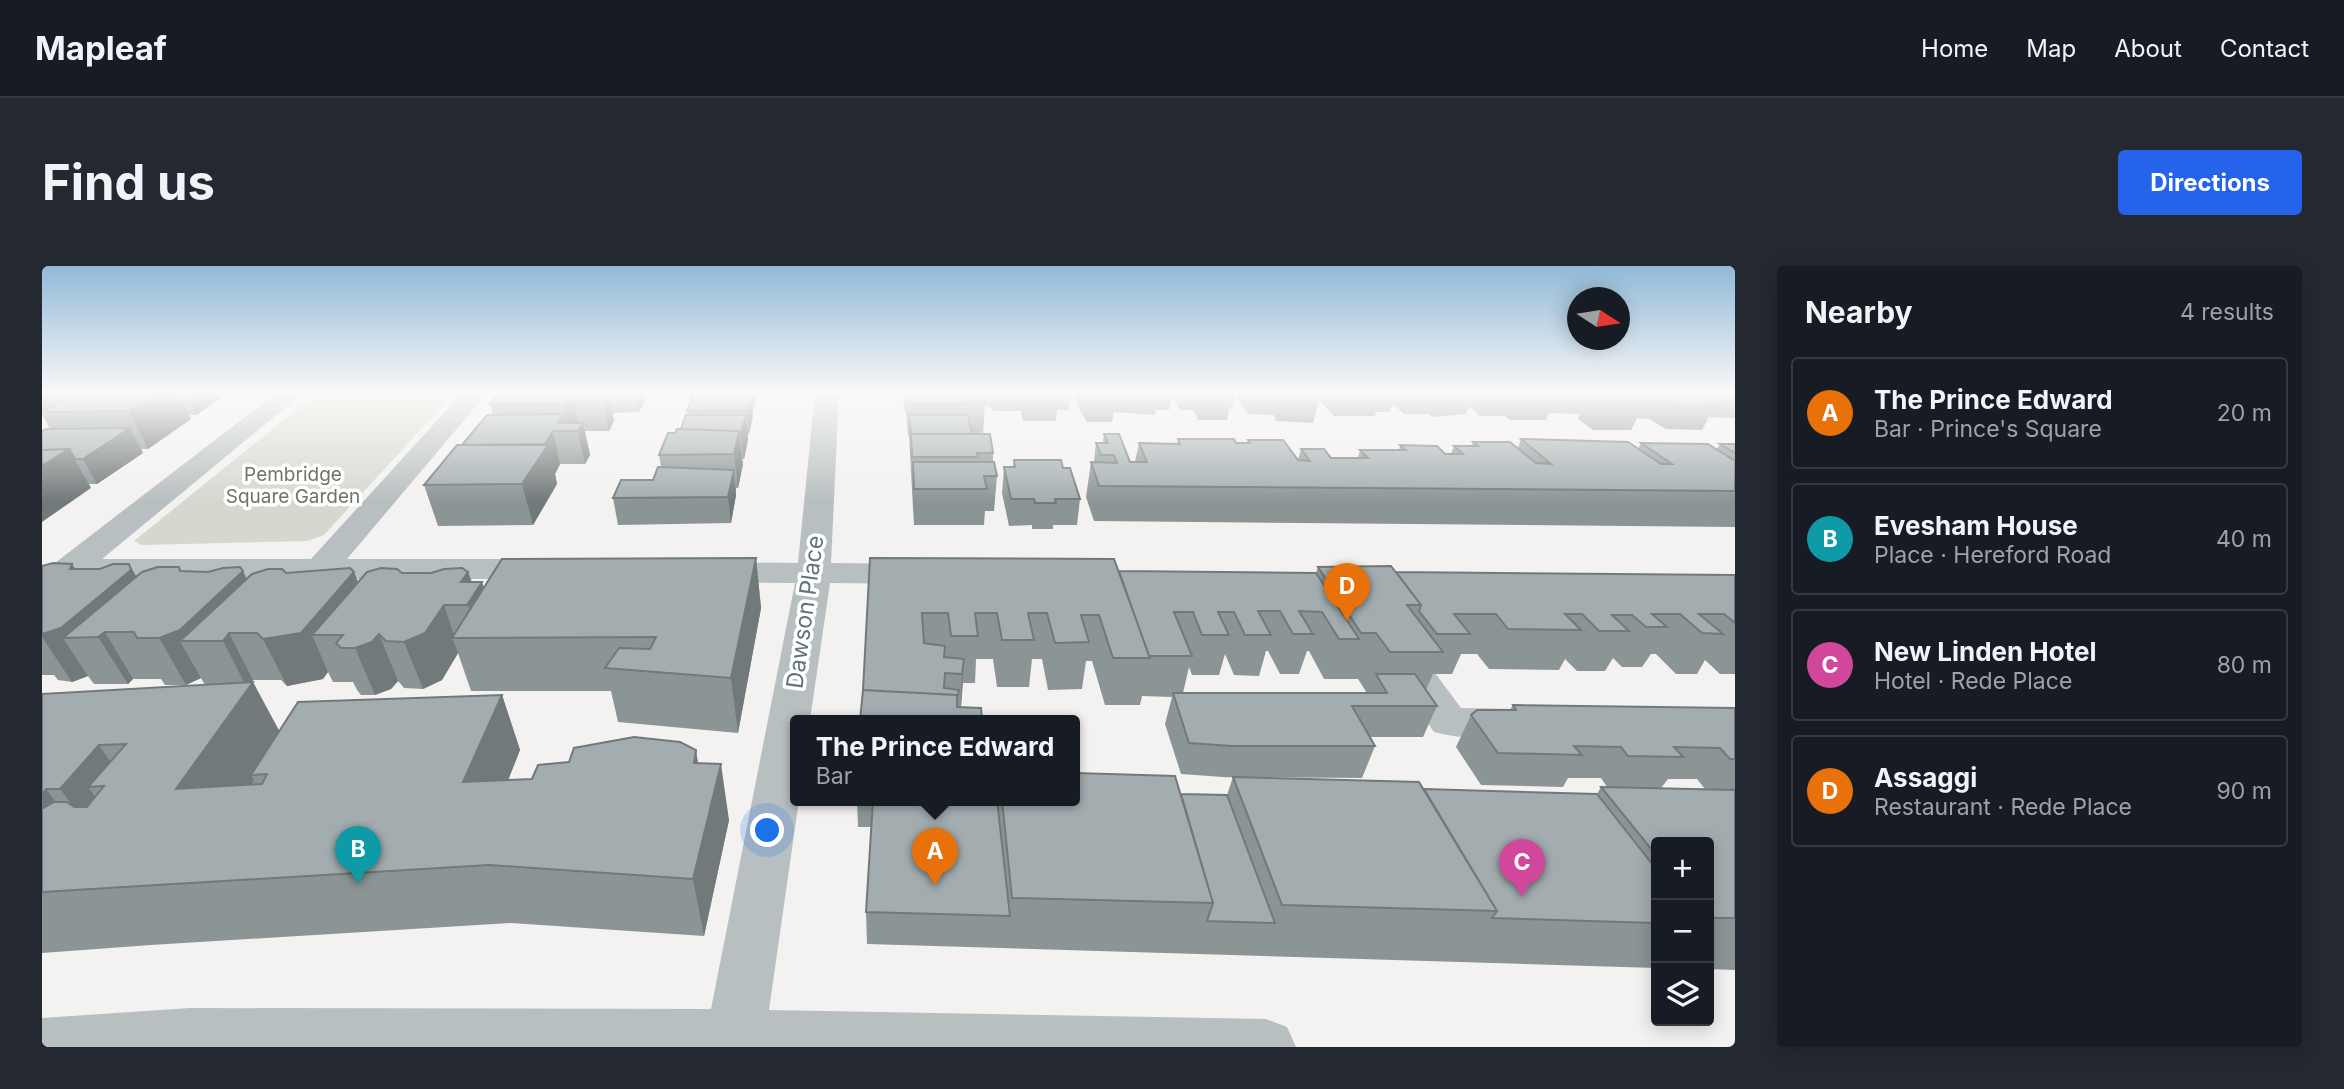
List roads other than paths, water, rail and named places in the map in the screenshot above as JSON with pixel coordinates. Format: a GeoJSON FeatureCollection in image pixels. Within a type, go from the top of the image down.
{"type":"FeatureCollection","features":[{"type":"Feature","properties":{"kind":"street"},"geometry":{"type":"LineString","coordinates":[[55,580],[246,429]]}},
{"type":"Feature","properties":{"kind":"street"},"geometry":{"type":"LineString","coordinates":[[321,568],[443,429]]}},
{"type":"Feature","properties":{"kind":"street","name":"Dawson Place"},"geometry":{"type":"LineString","coordinates":[[734,1042],[814,574],[824,429]]}},
{"type":"Feature","properties":{"kind":"street"},"geometry":{"type":"LineString","coordinates":[[55,580],[321,568],[580,570]]}},
{"type":"Feature","properties":{"kind":"street"},"geometry":{"type":"LineString","coordinates":[[676,572],[954,574]]}},
{"type":"Feature","properties":{"kind":"street"},"geometry":{"type":"LineString","coordinates":[[1399,650],[1449,722],[1558,723]]}},
{"type":"Feature","properties":{"kind":"street"},"geometry":{"type":"LineString","coordinates":[[42,1046],[190,1035],[266,1041],[1266,1047]]}},
{"type":"Feature","properties":{"kind":"place","name":"Assaggi"},"geometry":{"type":"Point","coordinates":[1347,621]}},
{"type":"Feature","properties":{"kind":"place","name":"Evesham House"},"geometry":{"type":"Point","coordinates":[358,884]}},
{"type":"Feature","properties":{"kind":"place","name":"The Prince Edward"},"geometry":{"type":"Point","coordinates":[935,886]}},
{"type":"Feature","properties":{"kind":"place","name":"New Linden Hotel"},"geometry":{"type":"Point","coordinates":[1522,897]}},
{"type":"Feature","properties":{"kind":"park label","name":"Pembridge Square Garden"},"geometry":{"type":"Point","coordinates":[293,485]}}]}
